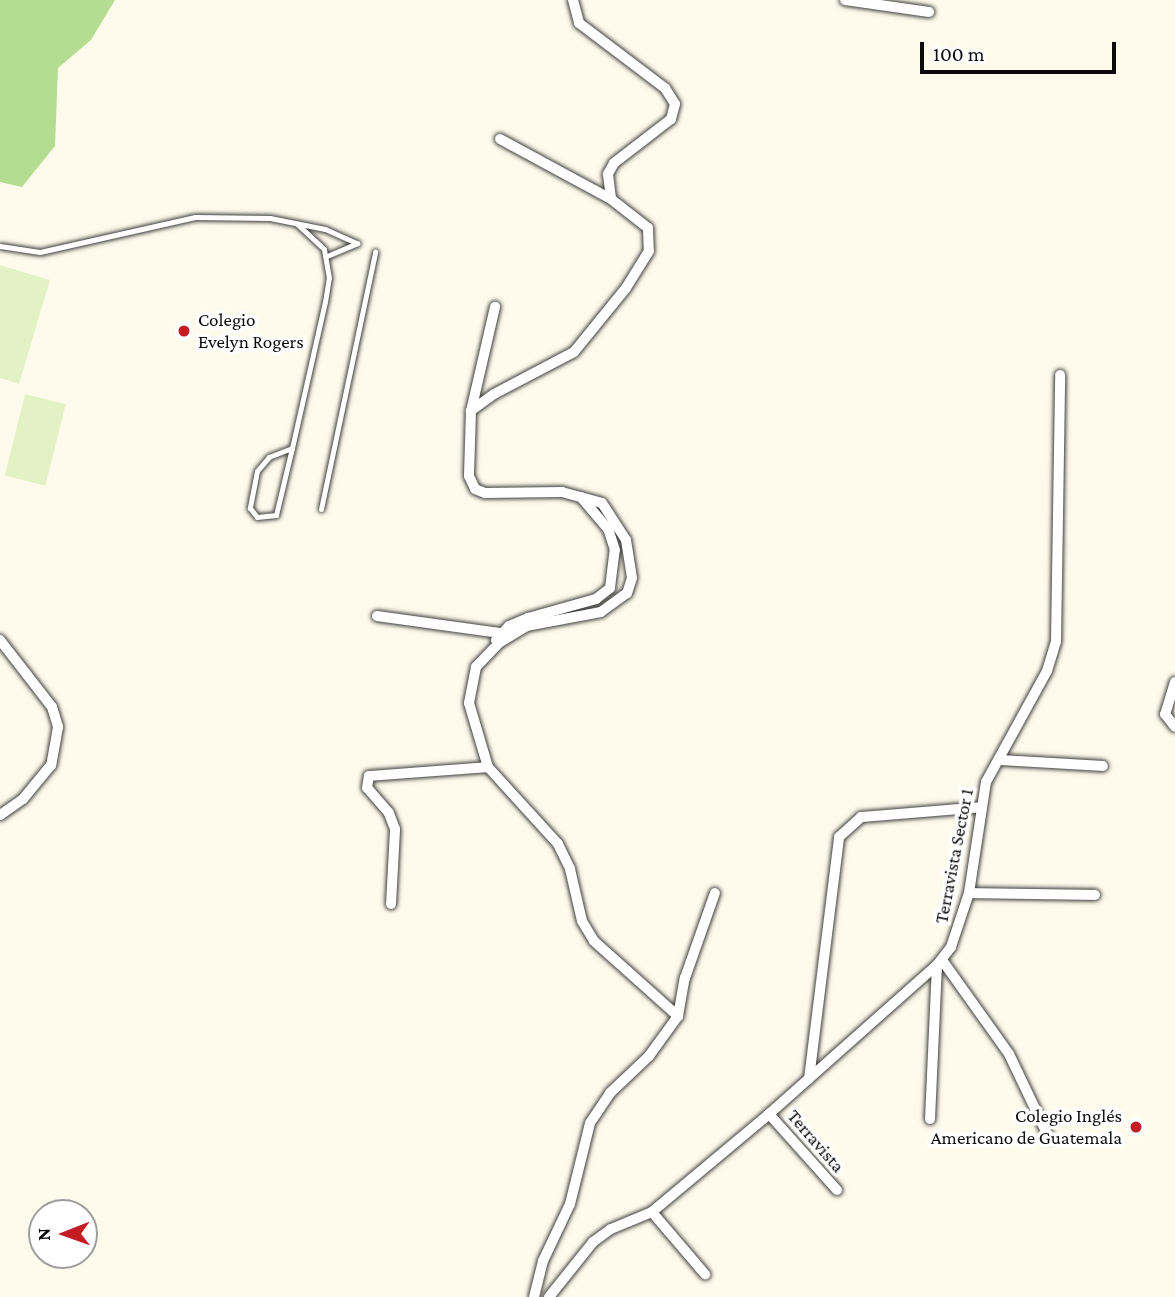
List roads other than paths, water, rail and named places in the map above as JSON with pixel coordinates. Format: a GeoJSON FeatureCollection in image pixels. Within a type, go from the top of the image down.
{"type":"FeatureCollection","features":[{"type":"Feature","properties":{"kind":"street"},"geometry":{"type":"LineString","coordinates":[[573,0],[579,23],[665,88],[675,104],[671,119],[614,163],[608,174],[611,199]]}},
{"type":"Feature","properties":{"kind":"street"},"geometry":{"type":"LineString","coordinates":[[845,0],[929,12]]}},
{"type":"Feature","properties":{"kind":"street"},"geometry":{"type":"LineString","coordinates":[[471,411],[494,394],[575,352],[647,258],[648,228],[611,199],[500,139]]}},
{"type":"Feature","properties":{"kind":"street"},"geometry":{"type":"LineString","coordinates":[[487,654],[515,631],[601,612],[627,593],[632,578],[626,540],[602,503],[579,495],[475,489],[468,476],[471,411],[495,307]]}},
{"type":"Feature","properties":{"kind":"street","name":"Terravista Sector 1"},"geometry":{"type":"LineString","coordinates":[[549,1297],[593,1242],[611,1228],[652,1212],[769,1114],[939,962],[960,929],[969,893],[986,782],[1001,760],[1047,671],[1056,642],[1060,375]]}},
{"type":"Feature","properties":{"kind":"street"},"geometry":{"type":"LineString","coordinates":[[579,495],[608,529],[615,550],[610,588],[596,599],[528,618],[500,633],[476,667],[469,703],[488,767],[558,844],[570,869],[582,921],[594,941],[678,1016]]}},
{"type":"Feature","properties":{"kind":"street"},"geometry":{"type":"LineString","coordinates":[[377,616],[500,633]]}},
{"type":"Feature","properties":{"kind":"street"},"geometry":{"type":"LineString","coordinates":[[0,640],[52,707],[58,727],[51,765],[23,799],[0,815]]}},
{"type":"Feature","properties":{"kind":"street"},"geometry":{"type":"LineString","coordinates":[[1175,682],[1165,715],[1175,727]]}},
{"type":"Feature","properties":{"kind":"street"},"geometry":{"type":"LineString","coordinates":[[1001,760],[1103,766]]}},
{"type":"Feature","properties":{"kind":"street"},"geometry":{"type":"LineString","coordinates":[[391,904],[395,829],[389,813],[367,788],[369,776],[488,767]]}},
{"type":"Feature","properties":{"kind":"street"},"geometry":{"type":"LineString","coordinates":[[809,1079],[839,837],[861,817],[982,807]]}},
{"type":"Feature","properties":{"kind":"street"},"geometry":{"type":"LineString","coordinates":[[534,1297],[543,1261],[570,1204],[590,1123],[610,1093],[649,1056],[678,1016],[685,978],[715,893]]}},
{"type":"Feature","properties":{"kind":"street"},"geometry":{"type":"LineString","coordinates":[[969,893],[1095,895]]}},
{"type":"Feature","properties":{"kind":"street"},"geometry":{"type":"LineString","coordinates":[[930,1119],[939,962]]}},
{"type":"Feature","properties":{"kind":"street"},"geometry":{"type":"LineString","coordinates":[[939,962],[1009,1054],[1049,1138]]}},
{"type":"Feature","properties":{"kind":"street","name":"Terravista"},"geometry":{"type":"LineString","coordinates":[[769,1114],[837,1191]]}},
{"type":"Feature","properties":{"kind":"street"},"geometry":{"type":"LineString","coordinates":[[652,1212],[705,1274]]}},
{"type":"Feature","properties":{"kind":"lane"},"geometry":{"type":"LineString","coordinates":[[0,246],[40,252],[195,217],[296,223],[357,243],[327,256]]}},
{"type":"Feature","properties":{"kind":"lane"},"geometry":{"type":"LineString","coordinates":[[292,448],[264,460],[255,477],[251,513],[259,518],[276,515],[292,448],[325,302],[327,256],[296,223]]}},
{"type":"Feature","properties":{"kind":"lane"},"geometry":{"type":"LineString","coordinates":[[321,509],[375,252]]}},
{"type":"Feature","properties":{"kind":"place","name":"Colegio Evelyn Rogers"},"geometry":{"type":"Point","coordinates":[184,331]}},
{"type":"Feature","properties":{"kind":"place","name":"Colegio Inglés Americano de Guatemala"},"geometry":{"type":"Point","coordinates":[1136,1127]}}]}
